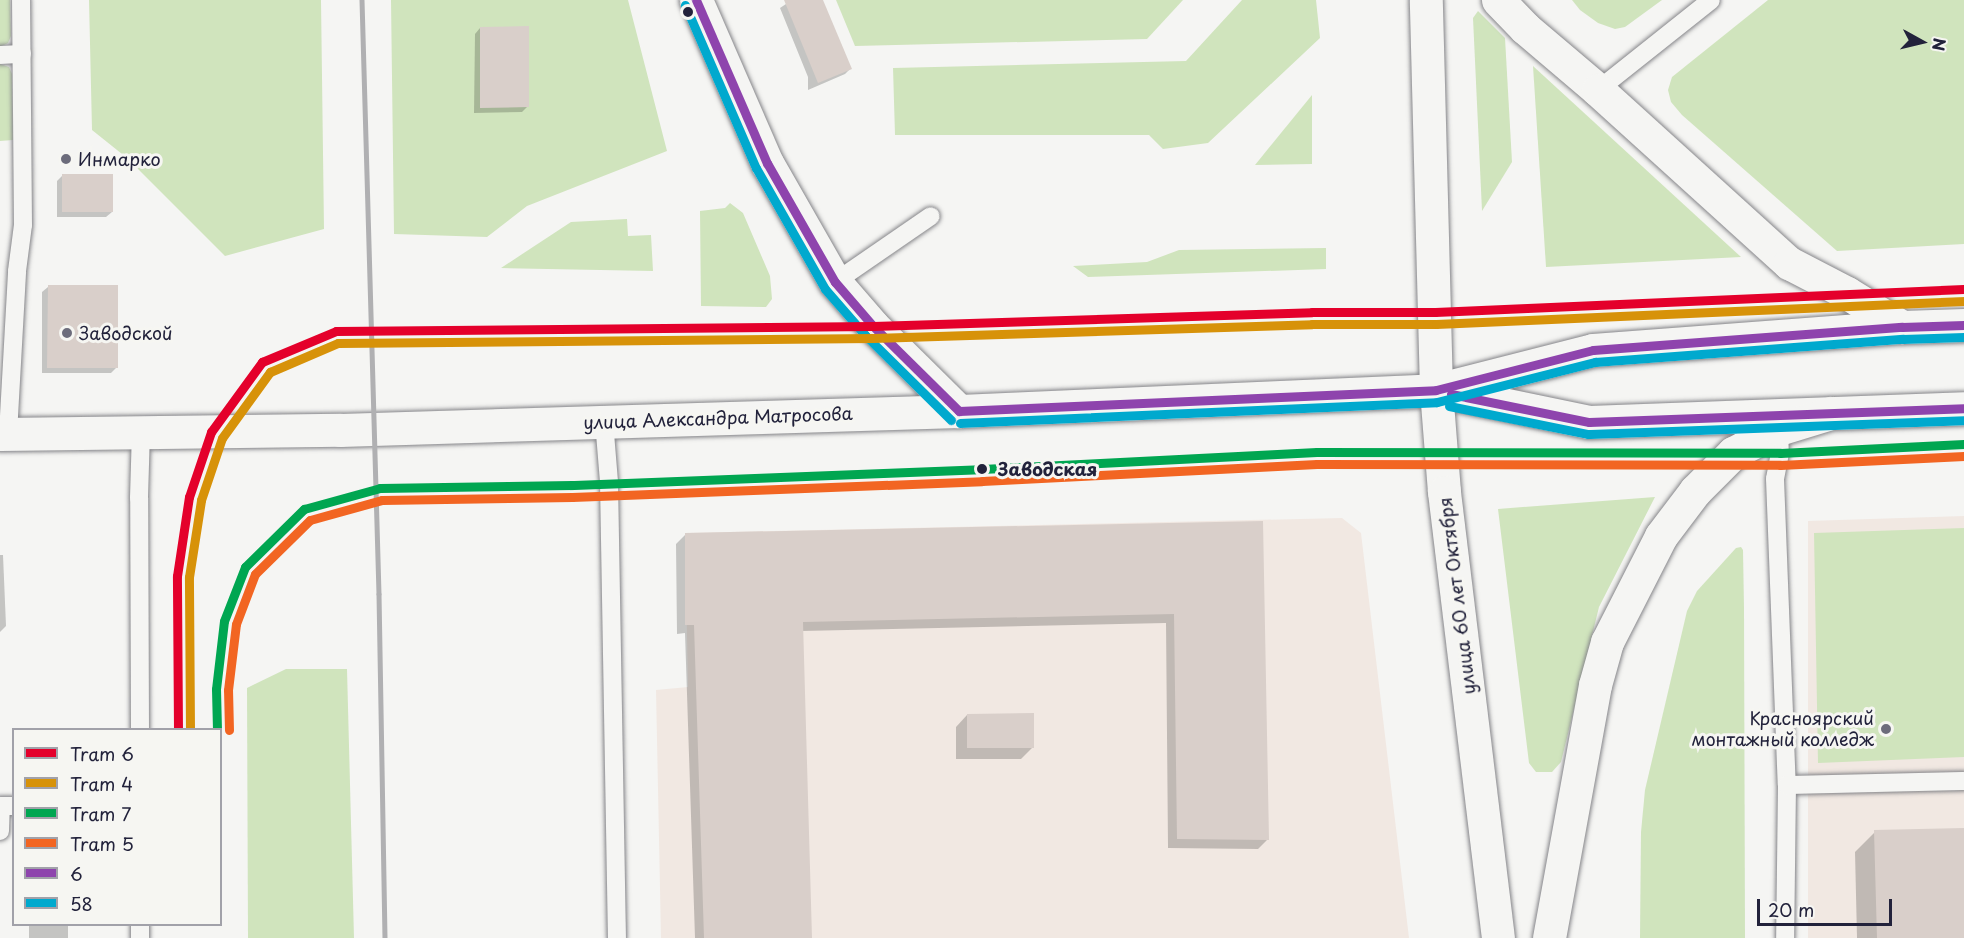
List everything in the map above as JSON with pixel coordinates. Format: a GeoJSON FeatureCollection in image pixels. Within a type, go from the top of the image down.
{"type":"FeatureCollection","features":[{"type":"Feature","properties":{"kind":"main road"},"geometry":{"type":"LineString","coordinates":[[696,0],[767,163],[835,282],[873,326],[959,411]]}},
{"type":"Feature","properties":{"kind":"main road","name":"улица 60 лет Октября"},"geometry":{"type":"LineString","coordinates":[[1426,0],[1436,390],[1444,492],[1498,938]]}},
{"type":"Feature","properties":{"kind":"main road"},"geometry":{"type":"LineString","coordinates":[[1498,0],[1525,28],[1598,90],[1789,263],[1847,293],[1902,327]]}},
{"type":"Feature","properties":{"kind":"main road","name":"улица Александра Матросова"},"geometry":{"type":"LineString","coordinates":[[4,434],[340,430],[959,411],[1436,390],[1593,350],[1902,327],[1964,325]]}},
{"type":"Feature","properties":{"kind":"main road","name":"улица Александра Матросова"},"geometry":{"type":"LineString","coordinates":[[1436,390],[1590,422],[1964,408]]}},
{"type":"Feature","properties":{"kind":"main road"},"geometry":{"type":"LineString","coordinates":[[1550,938],[1595,685],[1607,642],[1661,536],[1695,491],[1733,453],[1779,429],[1831,413]]}},
{"type":"Feature","properties":{"kind":"lane"},"geometry":{"type":"LineString","coordinates":[[4,434],[17,271],[23,225],[21,0]]}},
{"type":"Feature","properties":{"kind":"lane"},"geometry":{"type":"LineString","coordinates":[[1598,90],[1711,0]]}},
{"type":"Feature","properties":{"kind":"lane"},"geometry":{"type":"LineString","coordinates":[[0,55],[22,54]]}},
{"type":"Feature","properties":{"kind":"lane"},"geometry":{"type":"LineString","coordinates":[[835,282],[931,216]]}},
{"type":"Feature","properties":{"kind":"lane"},"geometry":{"type":"LineString","coordinates":[[604,421],[609,482],[617,938]]}},
{"type":"Feature","properties":{"kind":"lane"},"geometry":{"type":"LineString","coordinates":[[1779,429],[1780,453],[1775,479],[1787,785],[1785,938]]}},
{"type":"Feature","properties":{"kind":"lane"},"geometry":{"type":"LineString","coordinates":[[140,728],[141,432]]}},
{"type":"Feature","properties":{"kind":"lane"},"geometry":{"type":"LineString","coordinates":[[1787,785],[1964,781]]}},
{"type":"Feature","properties":{"kind":"lane"},"geometry":{"type":"LineString","coordinates":[[0,831],[1,806],[12,806]]}},
{"type":"Feature","properties":{"kind":"shaded area","name":"Красноярский монтажный колледж"},"geometry":{"type":"Polygon","coordinates":[[[1964,516],[1964,938],[1808,938],[1808,521],[1964,516]]]}},
{"type":"Feature","properties":{"kind":"shaded area"},"geometry":{"type":"Polygon","coordinates":[[[1342,518],[1361,533],[1409,938],[661,938],[656,690],[688,687],[685,533],[1342,518]]]}},
{"type":"Feature","properties":{"kind":"green space"},"geometry":{"type":"Polygon","coordinates":[[[0,0],[10,0],[11,36],[8,43],[2,46],[0,46],[0,0]]]}},
{"type":"Feature","properties":{"kind":"green space"},"geometry":{"type":"Polygon","coordinates":[[[89,0],[321,0],[324,229],[225,256],[127,158],[92,130],[89,0]]]}},
{"type":"Feature","properties":{"kind":"green space"},"geometry":{"type":"Polygon","coordinates":[[[391,0],[628,0],[667,151],[527,206],[487,237],[394,234],[391,0]]]}},
{"type":"Feature","properties":{"kind":"green space"},"geometry":{"type":"Polygon","coordinates":[[[836,0],[1183,0],[1147,39],[855,46],[836,0]]]}},
{"type":"Feature","properties":{"kind":"green space"},"geometry":{"type":"Polygon","coordinates":[[[1242,0],[1316,0],[1320,38],[1208,143],[1163,149],[1149,135],[895,135],[893,68],[1186,61],[1242,0]]]}},
{"type":"Feature","properties":{"kind":"green space"},"geometry":{"type":"Polygon","coordinates":[[[1572,0],[1662,0],[1625,27],[1615,29],[1598,23],[1580,10],[1572,0]]]}},
{"type":"Feature","properties":{"kind":"green space"},"geometry":{"type":"Polygon","coordinates":[[[1768,0],[1964,0],[1964,244],[1837,251],[1682,115],[1671,102],[1668,90],[1672,77],[1768,0]]]}},
{"type":"Feature","properties":{"kind":"green space"},"geometry":{"type":"Polygon","coordinates":[[[1478,11],[1505,38],[1512,162],[1482,211],[1473,18],[1478,11]]]}},
{"type":"Feature","properties":{"kind":"green space"},"geometry":{"type":"Polygon","coordinates":[[[0,64],[9,67],[12,74],[13,140],[0,141],[0,64]]]}},
{"type":"Feature","properties":{"kind":"green space"},"geometry":{"type":"Polygon","coordinates":[[[1533,66],[1741,257],[1546,267],[1533,66]]]}},
{"type":"Feature","properties":{"kind":"green space"},"geometry":{"type":"Polygon","coordinates":[[[1312,95],[1312,164],[1255,165],[1312,95]]]}},
{"type":"Feature","properties":{"kind":"green space"},"geometry":{"type":"Polygon","coordinates":[[[730,203],[743,213],[770,276],[772,299],[766,307],[701,306],[700,211],[725,208],[730,203]]]}},
{"type":"Feature","properties":{"kind":"green space"},"geometry":{"type":"Polygon","coordinates":[[[627,219],[628,236],[651,235],[653,271],[501,268],[571,222],[627,219]]]}},
{"type":"Feature","properties":{"kind":"green space"},"geometry":{"type":"Polygon","coordinates":[[[1326,248],[1326,269],[1088,277],[1073,266],[1147,262],[1179,250],[1326,248]]]}},
{"type":"Feature","properties":{"kind":"green space"},"geometry":{"type":"Polygon","coordinates":[[[1655,497],[1599,607],[1561,762],[1552,772],[1536,772],[1529,763],[1498,509],[1655,497]]]}},
{"type":"Feature","properties":{"kind":"green space"},"geometry":{"type":"Polygon","coordinates":[[[1964,528],[1964,757],[1818,763],[1814,533],[1964,528]]]}},
{"type":"Feature","properties":{"kind":"green space"},"geometry":{"type":"Polygon","coordinates":[[[1741,547],[1743,550],[1744,608],[1745,938],[1640,938],[1641,832],[1645,790],[1687,611],[1697,591],[1736,548],[1741,547]]]}},
{"type":"Feature","properties":{"kind":"green space"},"geometry":{"type":"Polygon","coordinates":[[[286,669],[347,669],[354,938],[248,938],[247,688],[286,669]]]}},
{"type":"Feature","properties":{"kind":"building"},"geometry":{"type":"Polygon","coordinates":[[[784,0],[823,0],[852,69],[818,83],[784,0]]]}},
{"type":"Feature","properties":{"kind":"building"},"geometry":{"type":"Polygon","coordinates":[[[529,26],[529,107],[480,108],[480,27],[529,26]]]}},
{"type":"Feature","properties":{"kind":"building"},"geometry":{"type":"Polygon","coordinates":[[[62,174],[113,174],[113,212],[62,212],[62,174]]]}},
{"type":"Feature","properties":{"kind":"building"},"geometry":{"type":"Polygon","coordinates":[[[48,285],[118,285],[118,368],[47,368],[48,285]]]}},
{"type":"Feature","properties":{"kind":"building"},"geometry":{"type":"Polygon","coordinates":[[[1263,521],[1269,840],[1177,839],[1174,614],[803,622],[812,938],[704,938],[694,625],[685,625],[685,533],[1263,521]]]}},
{"type":"Feature","properties":{"kind":"building"},"geometry":{"type":"Polygon","coordinates":[[[1034,713],[1034,748],[967,748],[967,714],[1034,713]]]}},
{"type":"Feature","properties":{"kind":"building"},"geometry":{"type":"Polygon","coordinates":[[[1964,828],[1964,938],[1877,938],[1874,830],[1964,828]]]}},
{"type":"Feature","properties":{"kind":"railway"},"geometry":{"type":"LineString","coordinates":[[362,0],[379,594],[385,938]]}},
{"type":"Feature","properties":{"kind":"tram line","name":"6"},"geometry":{"type":"LineString","coordinates":[[178,728],[177,576],[189,497],[211,432],[262,362],[336,331],[873,326],[1312,312],[1435,312],[1964,289]]}},
{"type":"Feature","properties":{"kind":"tram line","name":"4"},"geometry":{"type":"LineString","coordinates":[[190,728],[189,577],[201,500],[222,438],[270,372],[338,343],[873,338],[1312,324],[1436,324],[1964,301]]}},
{"type":"Feature","properties":{"kind":"tram line","name":"7"},"geometry":{"type":"LineString","coordinates":[[217,728],[216,689],[224,621],[245,567],[304,509],[380,488],[572,485],[982,469],[1317,452],[1780,453],[1964,444]]}},
{"type":"Feature","properties":{"kind":"tram line","name":"5"},"geometry":{"type":"LineString","coordinates":[[229,730],[228,690],[236,624],[255,574],[310,520],[382,500],[572,497],[982,481],[1317,464],[1780,465],[1964,456]]}},
{"type":"Feature","properties":{"kind":"transit line","name":"6"},"geometry":{"type":"LineString","coordinates":[[696,0],[767,163],[835,282],[873,326],[959,411]]}},
{"type":"Feature","properties":{"kind":"transit line","name":"58"},"geometry":{"type":"LineString","coordinates":[[685,5],[756,168],[825,289],[865,335],[951,420]]}},
{"type":"Feature","properties":{"kind":"transit line","name":"6"},"geometry":{"type":"LineString","coordinates":[[959,411],[1436,390],[1593,350],[1902,327],[1964,325]]}},
{"type":"Feature","properties":{"kind":"transit line","name":"58"},"geometry":{"type":"LineString","coordinates":[[960,423],[1437,402],[1595,362],[1903,339],[1964,337]]}},
{"type":"Feature","properties":{"kind":"transit line","name":"6"},"geometry":{"type":"LineString","coordinates":[[1451,394],[1589,422],[1964,408]]}},
{"type":"Feature","properties":{"kind":"transit line","name":"58"},"geometry":{"type":"LineString","coordinates":[[1449,406],[1588,434],[1964,420]]}},
{"type":"Feature","properties":{"kind":"place","name":"Инмарко"},"geometry":{"type":"Point","coordinates":[66,159]}},
{"type":"Feature","properties":{"kind":"place","name":"Заводской"},"geometry":{"type":"Point","coordinates":[67,333]}},
{"type":"Feature","properties":{"kind":"place","name":"Заводская"},"geometry":{"type":"Point","coordinates":[982,469]}},
{"type":"Feature","properties":{"kind":"place","name":"Красноярский монтажный колледж"},"geometry":{"type":"Point","coordinates":[1886,729]}}]}
